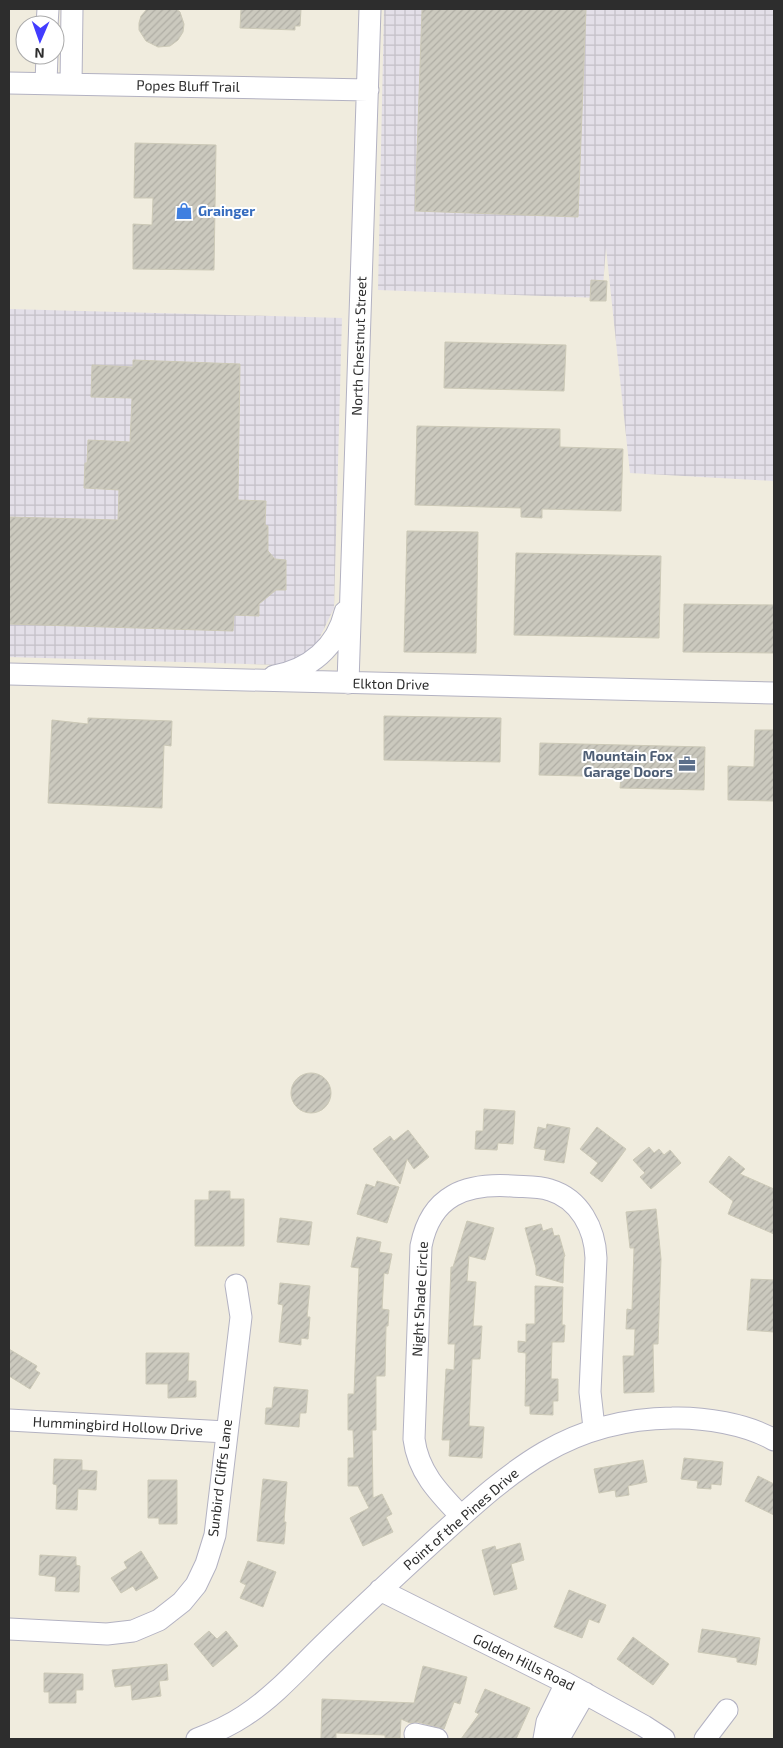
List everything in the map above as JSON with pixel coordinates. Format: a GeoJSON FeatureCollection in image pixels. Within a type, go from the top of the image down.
{"type":"FeatureCollection","features":[{"type":"Feature","properties":{"kind":"street"},"geometry":{"type":"LineString","coordinates":[[71,84],[72,9]]}},
{"type":"Feature","properties":{"kind":"street","name":"North Chestnut Street"},"geometry":{"type":"LineString","coordinates":[[348,683],[370,9]]}},
{"type":"Feature","properties":{"kind":"street"},"geometry":{"type":"LineString","coordinates":[[46,83],[47,65]]}},
{"type":"Feature","properties":{"kind":"street","name":"Popes Bluff Trail"},"geometry":{"type":"LineString","coordinates":[[9,83],[368,90]]}},
{"type":"Feature","properties":{"kind":"street"},"geometry":{"type":"LineString","coordinates":[[245,680],[296,670],[320,656],[334,640],[340,628],[351,583]]}},
{"type":"Feature","properties":{"kind":"street","name":"Elkton Drive"},"geometry":{"type":"LineString","coordinates":[[9,674],[774,693]]}},
{"type":"Feature","properties":{"kind":"street","name":"Night Shade Circle"},"geometry":{"type":"LineString","coordinates":[[461,1516],[426,1476],[416,1452],[414,1439],[421,1246],[424,1232],[430,1219],[440,1206],[451,1197],[479,1186],[537,1187],[551,1190],[564,1196],[575,1204],[584,1216],[594,1237],[596,1258],[590,1392],[594,1428]]}},
{"type":"Feature","properties":{"kind":"street","name":"Sunbird Cliffs Lane"},"geometry":{"type":"LineString","coordinates":[[9,1629],[107,1634],[133,1631],[159,1620],[182,1602],[196,1585],[206,1564],[215,1535],[241,1317],[236,1285]]}},
{"type":"Feature","properties":{"kind":"street","name":"Point of the Pines Drive"},"geometry":{"type":"LineString","coordinates":[[197,1739],[222,1729],[245,1715],[274,1693],[380,1590],[461,1516],[502,1480],[539,1454],[594,1428],[648,1418],[689,1417],[730,1424],[774,1440]]}},
{"type":"Feature","properties":{"kind":"street","name":"Hummingbird Hollow Drive"},"geometry":{"type":"LineString","coordinates":[[9,1420],[226,1432]]}},
{"type":"Feature","properties":{"kind":"street","name":"Golden Hills Road"},"geometry":{"type":"LineString","coordinates":[[380,1590],[575,1688],[664,1739]]}},
{"type":"Feature","properties":{"kind":"street"},"geometry":{"type":"LineString","coordinates":[[544,1739],[547,1722],[575,1688]]}},
{"type":"Feature","properties":{"kind":"street"},"geometry":{"type":"LineString","coordinates":[[553,1739],[562,1733],[575,1688]]}},
{"type":"Feature","properties":{"kind":"street"},"geometry":{"type":"LineString","coordinates":[[705,1739],[727,1710]]}},
{"type":"Feature","properties":{"kind":"street"},"geometry":{"type":"LineString","coordinates":[[415,1734],[437,1739]]}},
{"type":"Feature","properties":{"kind":"shaded area"},"geometry":{"type":"Polygon","coordinates":[[[384,9],[774,9],[774,481],[630,473],[606,248],[602,298],[378,290],[384,9]]]}},
{"type":"Feature","properties":{"kind":"shaded area"},"geometry":{"type":"Polygon","coordinates":[[[9,309],[342,318],[334,608],[317,643],[300,658],[283,665],[9,657],[9,309]]]}},
{"type":"Feature","properties":{"kind":"building"},"geometry":{"type":"Polygon","coordinates":[[[147,9],[176,9],[180,12],[184,24],[183,32],[178,40],[170,46],[158,47],[146,41],[139,30],[139,23],[141,16],[147,9]]]}},
{"type":"Feature","properties":{"kind":"building"},"geometry":{"type":"Polygon","coordinates":[[[241,9],[301,9],[300,26],[295,26],[295,30],[240,28],[241,9]]]}},
{"type":"Feature","properties":{"kind":"building"},"geometry":{"type":"Polygon","coordinates":[[[422,9],[586,9],[578,217],[415,211],[422,9]]]}},
{"type":"Feature","properties":{"kind":"building","name":"Grainger"},"geometry":{"type":"Polygon","coordinates":[[[135,143],[216,145],[214,270],[133,269],[133,224],[152,225],[153,198],[134,198],[135,143]]]}},
{"type":"Feature","properties":{"kind":"building"},"geometry":{"type":"Polygon","coordinates":[[[591,280],[607,281],[606,301],[590,301],[591,280]]]}},
{"type":"Feature","properties":{"kind":"building"},"geometry":{"type":"Polygon","coordinates":[[[445,342],[566,345],[564,391],[444,388],[445,342]]]}},
{"type":"Feature","properties":{"kind":"building"},"geometry":{"type":"Polygon","coordinates":[[[133,360],[240,364],[238,500],[266,501],[265,525],[268,526],[268,551],[275,559],[286,560],[286,590],[276,590],[259,604],[259,616],[234,615],[233,631],[9,624],[9,517],[118,520],[119,490],[84,488],[85,463],[87,463],[88,440],[130,442],[132,398],[91,397],[92,365],[133,367],[133,360]]]}},
{"type":"Feature","properties":{"kind":"building"},"geometry":{"type":"Polygon","coordinates":[[[417,426],[560,429],[560,447],[623,449],[621,511],[542,509],[542,518],[521,517],[521,508],[415,505],[417,426]]]}},
{"type":"Feature","properties":{"kind":"building"},"geometry":{"type":"Polygon","coordinates":[[[407,531],[478,532],[476,653],[404,652],[407,531]]]}},
{"type":"Feature","properties":{"kind":"building"},"geometry":{"type":"Polygon","coordinates":[[[516,553],[661,556],[659,638],[514,635],[516,553]]]}},
{"type":"Feature","properties":{"kind":"building"},"geometry":{"type":"Polygon","coordinates":[[[684,604],[774,605],[774,653],[683,652],[684,604]]]}},
{"type":"Feature","properties":{"kind":"building"},"geometry":{"type":"Polygon","coordinates":[[[384,716],[501,718],[500,762],[384,760],[384,716]]]}},
{"type":"Feature","properties":{"kind":"building"},"geometry":{"type":"Polygon","coordinates":[[[88,718],[172,721],[171,746],[164,745],[162,808],[48,803],[52,720],[88,724],[88,718]]]}},
{"type":"Feature","properties":{"kind":"building"},"geometry":{"type":"Polygon","coordinates":[[[755,730],[774,730],[774,801],[728,800],[728,766],[754,767],[755,730]]]}},
{"type":"Feature","properties":{"kind":"building"},"geometry":{"type":"Polygon","coordinates":[[[540,743],[705,747],[704,790],[620,788],[621,777],[539,775],[540,743]]]}},
{"type":"Feature","properties":{"kind":"building"},"geometry":{"type":"Polygon","coordinates":[[[311,1073],[325,1079],[331,1093],[325,1107],[311,1113],[297,1107],[291,1093],[297,1079],[311,1073]]]}},
{"type":"Feature","properties":{"kind":"building"},"geometry":{"type":"Polygon","coordinates":[[[484,1109],[515,1111],[513,1144],[498,1143],[497,1150],[475,1149],[476,1131],[483,1131],[484,1109]]]}},
{"type":"Feature","properties":{"kind":"building"},"geometry":{"type":"Polygon","coordinates":[[[547,1124],[570,1128],[564,1163],[544,1160],[546,1150],[534,1148],[538,1127],[546,1129],[547,1124]]]}},
{"type":"Feature","properties":{"kind":"building"},"geometry":{"type":"Polygon","coordinates":[[[597,1127],[626,1149],[602,1182],[590,1173],[598,1163],[580,1149],[597,1127]]]}},
{"type":"Feature","properties":{"kind":"building"},"geometry":{"type":"Polygon","coordinates":[[[408,1130],[429,1157],[414,1169],[407,1159],[400,1184],[373,1149],[390,1136],[394,1141],[408,1130]]]}},
{"type":"Feature","properties":{"kind":"building"},"geometry":{"type":"Polygon","coordinates":[[[649,1147],[654,1153],[659,1149],[664,1155],[670,1150],[681,1163],[651,1189],[640,1177],[645,1173],[633,1160],[649,1147]]]}},
{"type":"Feature","properties":{"kind":"building"},"geometry":{"type":"Polygon","coordinates":[[[729,1156],[745,1169],[740,1174],[774,1189],[774,1234],[728,1214],[733,1201],[709,1182],[729,1156]]]}},
{"type":"Feature","properties":{"kind":"building"},"geometry":{"type":"Polygon","coordinates":[[[377,1181],[399,1187],[387,1223],[357,1214],[366,1184],[375,1187],[377,1181]]]}},
{"type":"Feature","properties":{"kind":"building"},"geometry":{"type":"Polygon","coordinates":[[[209,1191],[230,1191],[230,1199],[244,1199],[244,1246],[195,1246],[195,1200],[209,1200],[209,1191]]]}},
{"type":"Feature","properties":{"kind":"building"},"geometry":{"type":"Polygon","coordinates":[[[656,1209],[661,1259],[658,1344],[653,1344],[654,1392],[624,1393],[623,1356],[634,1356],[635,1329],[626,1329],[627,1309],[632,1310],[634,1248],[630,1248],[626,1212],[656,1209]]]}},
{"type":"Feature","properties":{"kind":"building"},"geometry":{"type":"Polygon","coordinates":[[[280,1218],[312,1222],[309,1245],[277,1242],[280,1218]]]}},
{"type":"Feature","properties":{"kind":"building"},"geometry":{"type":"Polygon","coordinates":[[[467,1221],[494,1228],[485,1260],[469,1256],[467,1281],[476,1282],[473,1326],[482,1326],[480,1359],[472,1359],[469,1426],[484,1427],[482,1458],[449,1456],[450,1440],[442,1440],[446,1369],[454,1370],[455,1344],[448,1344],[451,1267],[453,1267],[467,1221]]]}},
{"type":"Feature","properties":{"kind":"building"},"geometry":{"type":"Polygon","coordinates":[[[541,1224],[543,1231],[552,1228],[554,1236],[559,1235],[565,1256],[563,1283],[536,1275],[536,1268],[525,1228],[541,1224]]]}},
{"type":"Feature","properties":{"kind":"building"},"geometry":{"type":"Polygon","coordinates":[[[357,1237],[381,1242],[379,1252],[392,1254],[388,1274],[384,1273],[382,1309],[389,1310],[388,1326],[386,1326],[385,1376],[376,1376],[376,1430],[372,1430],[373,1498],[382,1494],[392,1514],[386,1517],[393,1532],[363,1546],[350,1518],[369,1508],[358,1486],[348,1486],[348,1458],[354,1458],[353,1430],[348,1430],[348,1394],[354,1394],[359,1268],[351,1267],[357,1237]]]}},
{"type":"Feature","properties":{"kind":"building"},"geometry":{"type":"Polygon","coordinates":[[[751,1279],[774,1280],[774,1332],[747,1330],[751,1279]]]}},
{"type":"Feature","properties":{"kind":"building"},"geometry":{"type":"Polygon","coordinates":[[[280,1283],[310,1286],[307,1317],[310,1317],[308,1339],[301,1338],[301,1345],[279,1342],[283,1305],[278,1304],[280,1283]]]}},
{"type":"Feature","properties":{"kind":"building"},"geometry":{"type":"Polygon","coordinates":[[[535,1286],[563,1287],[562,1325],[565,1325],[564,1342],[552,1342],[551,1379],[558,1379],[558,1401],[553,1401],[553,1415],[530,1414],[530,1406],[525,1406],[526,1353],[518,1352],[518,1341],[526,1342],[526,1324],[535,1324],[535,1286]]]}},
{"type":"Feature","properties":{"kind":"building"},"geometry":{"type":"Polygon","coordinates":[[[9,1349],[37,1366],[35,1370],[40,1373],[30,1389],[9,1376],[9,1349]]]}},
{"type":"Feature","properties":{"kind":"building"},"geometry":{"type":"Polygon","coordinates":[[[146,1353],[189,1353],[188,1381],[196,1381],[196,1397],[168,1398],[168,1384],[146,1384],[146,1353]]]}},
{"type":"Feature","properties":{"kind":"building"},"geometry":{"type":"Polygon","coordinates":[[[274,1387],[308,1390],[306,1413],[300,1413],[299,1427],[265,1424],[266,1408],[272,1408],[274,1387]]]}},
{"type":"Feature","properties":{"kind":"building"},"geometry":{"type":"Polygon","coordinates":[[[684,1458],[723,1462],[721,1485],[711,1484],[711,1489],[697,1488],[698,1481],[681,1479],[684,1458]]]}},
{"type":"Feature","properties":{"kind":"building"},"geometry":{"type":"Polygon","coordinates":[[[54,1459],[82,1460],[82,1470],[97,1471],[96,1490],[78,1489],[77,1510],[56,1509],[57,1485],[53,1484],[54,1459]]]}},
{"type":"Feature","properties":{"kind":"building"},"geometry":{"type":"Polygon","coordinates":[[[643,1460],[647,1482],[628,1486],[629,1495],[616,1497],[615,1490],[599,1493],[594,1469],[643,1460]]]}},
{"type":"Feature","properties":{"kind":"building"},"geometry":{"type":"Polygon","coordinates":[[[758,1476],[774,1484],[774,1515],[745,1501],[758,1476]]]}},
{"type":"Feature","properties":{"kind":"building"},"geometry":{"type":"Polygon","coordinates":[[[263,1479],[287,1482],[284,1544],[257,1541],[263,1479]]]}},
{"type":"Feature","properties":{"kind":"building"},"geometry":{"type":"Polygon","coordinates":[[[148,1480],[177,1480],[177,1524],[159,1524],[159,1518],[148,1518],[148,1480]]]}},
{"type":"Feature","properties":{"kind":"building"},"geometry":{"type":"Polygon","coordinates":[[[520,1543],[524,1560],[511,1564],[517,1589],[494,1595],[482,1550],[495,1546],[496,1550],[520,1543]]]}},
{"type":"Feature","properties":{"kind":"building"},"geometry":{"type":"Polygon","coordinates":[[[141,1551],[158,1578],[136,1591],[133,1586],[121,1593],[111,1578],[127,1568],[124,1562],[141,1551]]]}},
{"type":"Feature","properties":{"kind":"building"},"geometry":{"type":"Polygon","coordinates":[[[40,1555],[76,1557],[76,1565],[80,1566],[79,1592],[55,1591],[56,1577],[39,1575],[40,1555]]]}},
{"type":"Feature","properties":{"kind":"building"},"geometry":{"type":"Polygon","coordinates":[[[248,1561],[276,1572],[263,1607],[240,1598],[246,1585],[240,1582],[248,1561]]]}},
{"type":"Feature","properties":{"kind":"building"},"geometry":{"type":"Polygon","coordinates":[[[569,1590],[606,1605],[599,1623],[589,1619],[582,1638],[554,1627],[569,1590]]]}},
{"type":"Feature","properties":{"kind":"building"},"geometry":{"type":"Polygon","coordinates":[[[702,1629],[760,1638],[756,1665],[737,1662],[737,1658],[698,1652],[702,1629]]]}},
{"type":"Feature","properties":{"kind":"building"},"geometry":{"type":"Polygon","coordinates":[[[209,1631],[217,1639],[226,1631],[238,1646],[213,1667],[194,1644],[209,1631]]]}},
{"type":"Feature","properties":{"kind":"building"},"geometry":{"type":"Polygon","coordinates":[[[633,1637],[669,1664],[653,1685],[617,1659],[633,1637]]]}},
{"type":"Feature","properties":{"kind":"building"},"geometry":{"type":"Polygon","coordinates":[[[167,1664],[168,1680],[159,1681],[161,1696],[132,1700],[131,1685],[115,1687],[112,1670],[167,1664]]]}},
{"type":"Feature","properties":{"kind":"building"},"geometry":{"type":"Polygon","coordinates":[[[423,1666],[467,1677],[460,1704],[454,1702],[444,1729],[418,1722],[410,1723],[401,1719],[400,1738],[385,1738],[385,1735],[336,1733],[336,1739],[321,1739],[322,1699],[414,1703],[423,1666]]]}},
{"type":"Feature","properties":{"kind":"building"},"geometry":{"type":"Polygon","coordinates":[[[44,1673],[83,1674],[83,1690],[76,1690],[76,1703],[49,1703],[49,1692],[44,1692],[44,1673]]]}},
{"type":"Feature","properties":{"kind":"building"},"geometry":{"type":"Polygon","coordinates":[[[485,1689],[530,1708],[516,1739],[461,1739],[479,1714],[475,1712],[485,1689]]]}},
{"type":"Feature","properties":{"kind":"place","name":"Grainger"},"geometry":{"type":"Point","coordinates":[184,211]}},
{"type":"Feature","properties":{"kind":"place","name":"Mountain Fox Garage Doors"},"geometry":{"type":"Point","coordinates":[687,764]}}]}
